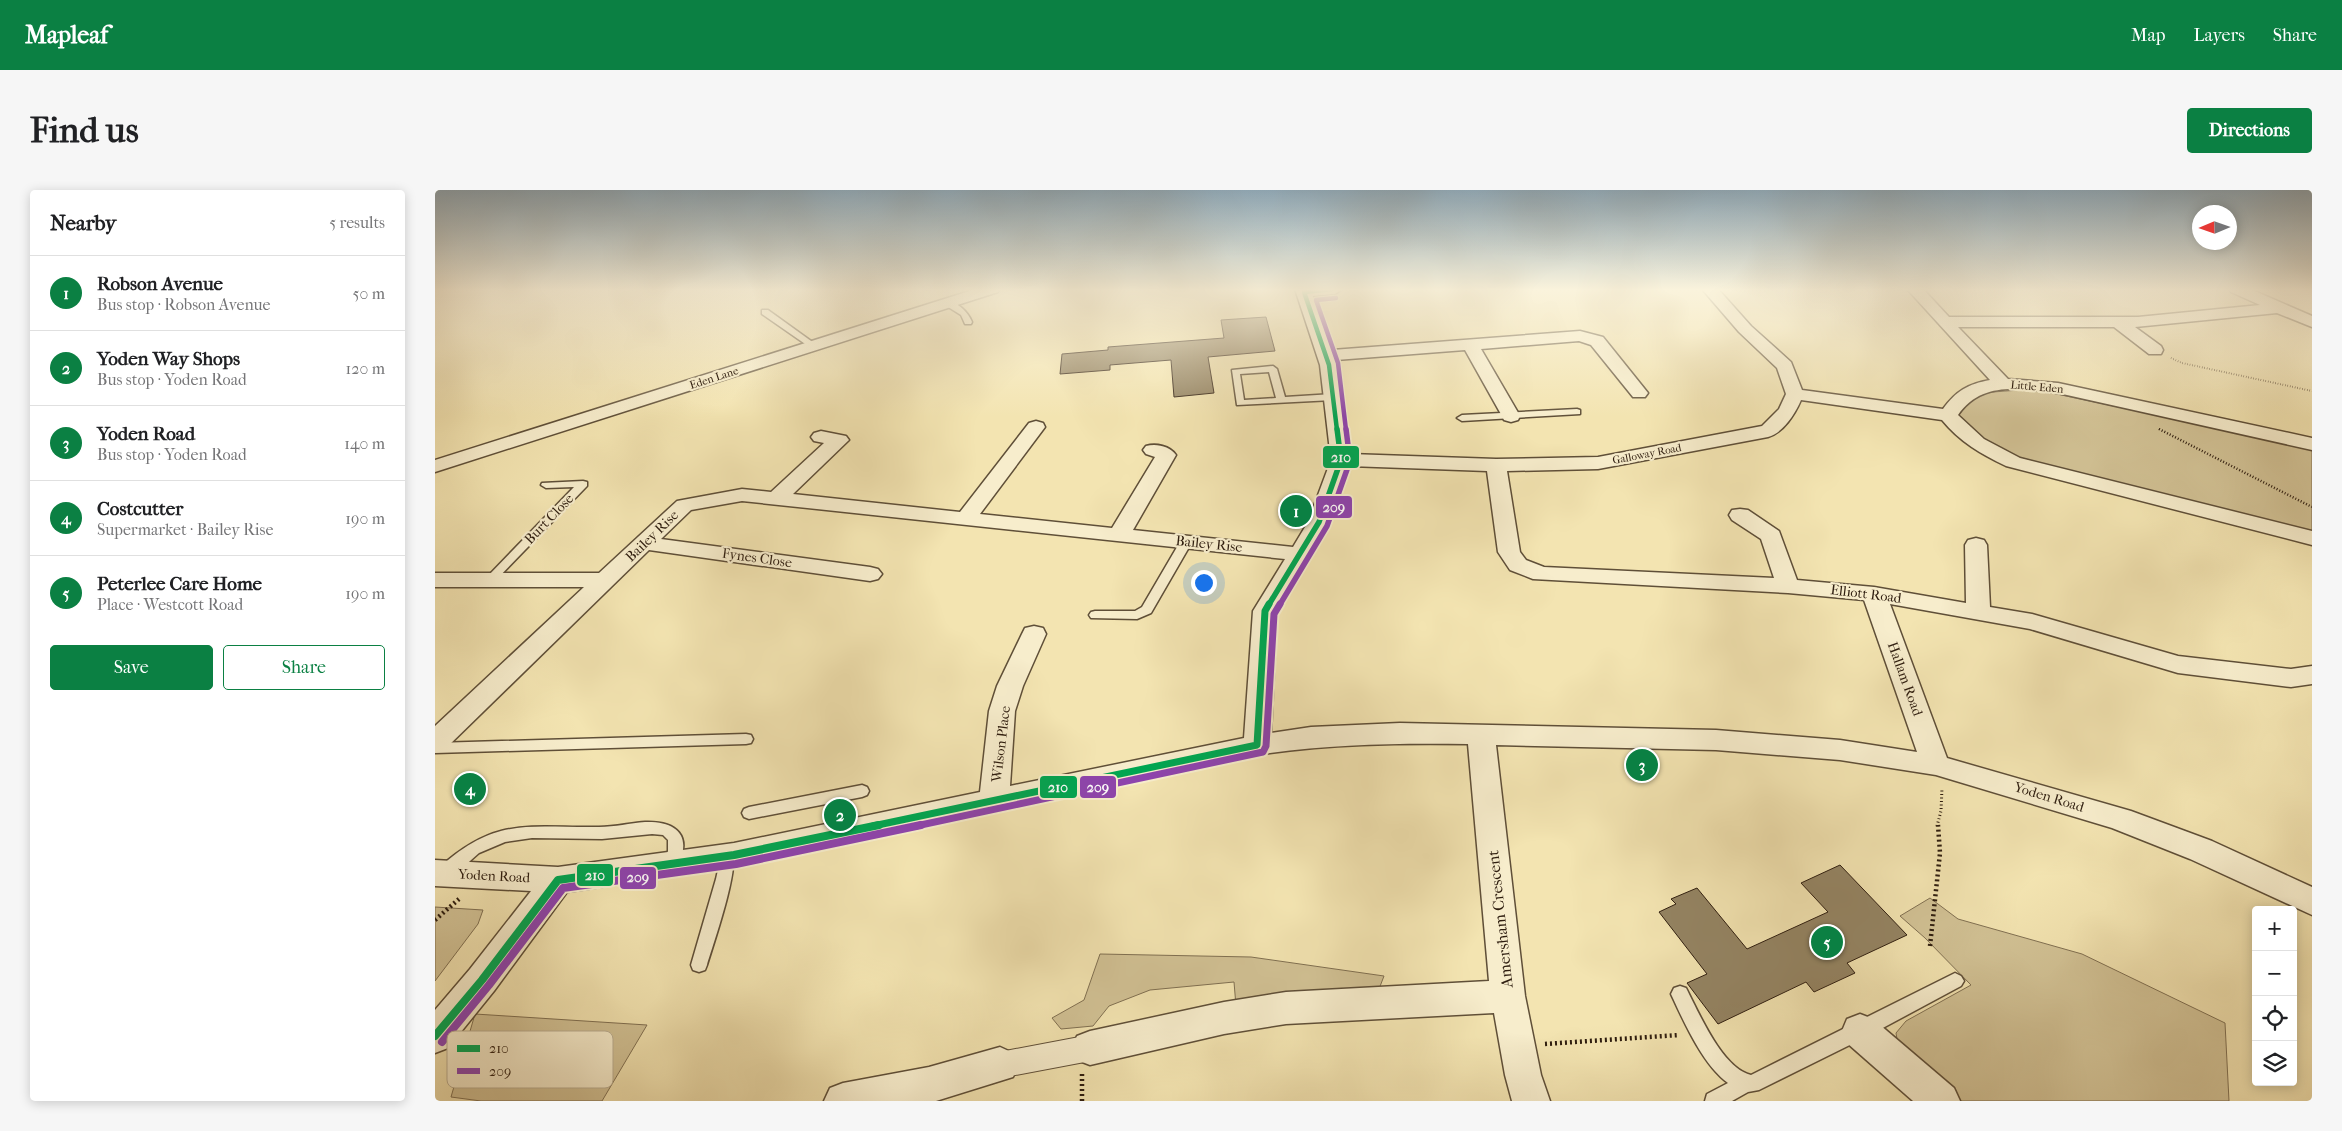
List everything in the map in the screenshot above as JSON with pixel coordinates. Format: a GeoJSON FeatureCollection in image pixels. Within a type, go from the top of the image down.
{"type":"FeatureCollection","features":[{"type":"Feature","properties":{"kind":"street","name":"Eden Lane"},"geometry":{"type":"LineString","coordinates":[[435,466],[860,332]]}},
{"type":"Feature","properties":{"kind":"street"},"geometry":{"type":"LineString","coordinates":[[1257,745],[1265,611],[1319,522],[1341,460],[1333,397],[1325,356],[1317,332]]}},
{"type":"Feature","properties":{"kind":"street"},"geometry":{"type":"LineString","coordinates":[[1748,332],[1785,366],[1795,394],[1948,415],[1960,431],[1981,447],[2013,462],[2312,538]]}},
{"type":"Feature","properties":{"kind":"street"},"geometry":{"type":"LineString","coordinates":[[1953,332],[2003,384]]}},
{"type":"Feature","properties":{"kind":"street"},"geometry":{"type":"LineString","coordinates":[[2130,332],[2155,350]]}},
{"type":"Feature","properties":{"kind":"street"},"geometry":{"type":"LineString","coordinates":[[1325,356],[1580,336],[1597,340],[1639,393]]}},
{"type":"Feature","properties":{"kind":"street"},"geometry":{"type":"LineString","coordinates":[[1470,344],[1511,416]]}},
{"type":"Feature","properties":{"kind":"street","name":"Little Eden"},"geometry":{"type":"LineString","coordinates":[[1948,415],[1964,395],[1985,387],[2003,384],[2058,388],[2312,444]]}},
{"type":"Feature","properties":{"kind":"street","name":"Galloway Road"},"geometry":{"type":"LineString","coordinates":[[1341,460],[1496,465],[1598,463],[1768,431],[1787,411],[1795,394]]}},
{"type":"Feature","properties":{"kind":"street"},"geometry":{"type":"LineString","coordinates":[[966,518],[1036,427]]}},
{"type":"Feature","properties":{"kind":"street"},"geometry":{"type":"LineString","coordinates":[[777,498],[839,440],[821,437]]}},
{"type":"Feature","properties":{"kind":"street"},"geometry":{"type":"LineString","coordinates":[[1119,534],[1166,454],[1153,450]]}},
{"type":"Feature","properties":{"kind":"street","name":"Elliott Road"},"geometry":{"type":"LineString","coordinates":[[1496,465],[1509,552],[1518,565],[1529,570],[1554,576],[1788,586],[1874,594],[2032,622],[2178,664],[2291,678],[2312,675]]}},
{"type":"Feature","properties":{"kind":"street","name":"Bailey Rise"},"geometry":{"type":"LineString","coordinates":[[435,742],[684,505],[742,495],[1300,554]]}},
{"type":"Feature","properties":{"kind":"street"},"geometry":{"type":"LineString","coordinates":[[1740,515],[1771,536],[1788,586]]}},
{"type":"Feature","properties":{"kind":"street","name":"Fynes Close"},"geometry":{"type":"LineString","coordinates":[[644,544],[870,574]]}},
{"type":"Feature","properties":{"kind":"street"},"geometry":{"type":"LineString","coordinates":[[1976,545],[1977,611]]}},
{"type":"Feature","properties":{"kind":"street"},"geometry":{"type":"LineString","coordinates":[[435,580],[606,580]]}},
{"type":"Feature","properties":{"kind":"street","name":"Hallam Road"},"geometry":{"type":"LineString","coordinates":[[1874,594],[1939,776]]}},
{"type":"Feature","properties":{"kind":"street","name":"Wilson Place"},"geometry":{"type":"LineString","coordinates":[[993,799],[1002,711],[1034,634]]}},
{"type":"Feature","properties":{"kind":"street","name":"Yoden Road"},"geometry":{"type":"LineString","coordinates":[[440,873],[558,880],[727,856],[1257,745],[1311,737],[1400,733],[1716,740],[1840,750],[1939,776],[2120,819],[2201,850],[2312,902]]}},
{"type":"Feature","properties":{"kind":"street","name":"Amersham Crescent"},"geometry":{"type":"LineString","coordinates":[[1481,735],[1508,996],[1523,1075],[1531,1101]]}},
{"type":"Feature","properties":{"kind":"street"},"geometry":{"type":"LineString","coordinates":[[435,1036],[482,980],[558,880]]}},
{"type":"Feature","properties":{"kind":"street"},"geometry":{"type":"LineString","coordinates":[[843,1101],[928,1093],[1000,1064],[1090,1048],[1224,1018],[1286,1008],[1508,996]]}},
{"type":"Feature","properties":{"kind":"street"},"geometry":{"type":"LineString","coordinates":[[1860,1031],[1941,1101]]}},
{"type":"Feature","properties":{"kind":"lane"},"geometry":{"type":"LineString","coordinates":[[793,332],[814,346]]}},
{"type":"Feature","properties":{"kind":"lane"},"geometry":{"type":"LineString","coordinates":[[1281,400],[1273,369],[1235,372],[1240,402],[1281,400],[1333,397]]}},
{"type":"Feature","properties":{"kind":"lane"},"geometry":{"type":"LineString","coordinates":[[1462,418],[1577,412]]}},
{"type":"Feature","properties":{"kind":"lane","name":"Burt Close"},"geometry":{"type":"LineString","coordinates":[[490,580],[583,484],[546,485]]}},
{"type":"Feature","properties":{"kind":"lane"},"geometry":{"type":"LineString","coordinates":[[1095,615],[1137,614],[1147,610],[1186,542]]}},
{"type":"Feature","properties":{"kind":"lane"},"geometry":{"type":"LineString","coordinates":[[435,748],[746,739]]}},
{"type":"Feature","properties":{"kind":"lane"},"geometry":{"type":"LineString","coordinates":[[749,813],[862,791]]}},
{"type":"Feature","properties":{"kind":"lane"},"geometry":{"type":"LineString","coordinates":[[440,873],[480,845],[500,837],[529,834],[604,833],[646,828],[661,828],[670,832],[676,839],[677,849],[673,863]]}},
{"type":"Feature","properties":{"kind":"lane"},"geometry":{"type":"LineString","coordinates":[[699,965],[724,879],[727,856]]}},
{"type":"Feature","properties":{"kind":"lane"},"geometry":{"type":"LineString","coordinates":[[1714,1101],[1745,1084],[1760,1080],[1860,1031],[1955,981]]}},
{"type":"Feature","properties":{"kind":"lane"},"geometry":{"type":"LineString","coordinates":[[1681,994],[1702,1034],[1729,1073],[1745,1084]]}},
{"type":"Feature","properties":{"kind":"path"},"geometry":{"type":"LineString","coordinates":[[2155,350],[2182,363],[2312,391]]}},
{"type":"Feature","properties":{"kind":"path"},"geometry":{"type":"LineString","coordinates":[[2153,427],[2312,507]]}},
{"type":"Feature","properties":{"kind":"path"},"geometry":{"type":"LineString","coordinates":[[1930,946],[1940,853],[1937,827],[1941,811],[1939,776]]}},
{"type":"Feature","properties":{"kind":"path"},"geometry":{"type":"LineString","coordinates":[[1517,1046],[1702,1034]]}},
{"type":"Feature","properties":{"kind":"shaded area"},"geometry":{"type":"Polygon","coordinates":[[[2033,389],[2312,448],[2312,535],[2011,458],[1966,431],[1957,410],[1980,393],[2033,389]]]}},
{"type":"Feature","properties":{"kind":"shaded area"},"geometry":{"type":"Polygon","coordinates":[[[1930,898],[1958,919],[2082,954],[2225,1023],[2229,1101],[1958,1101],[1898,1045],[1896,1033],[1906,1021],[1971,985],[1925,938],[1900,916],[1930,898]]]}},
{"type":"Feature","properties":{"kind":"shaded area"},"geometry":{"type":"Polygon","coordinates":[[[435,907],[483,910],[478,924],[435,981],[435,907]]]}},
{"type":"Feature","properties":{"kind":"shaded area"},"geometry":{"type":"Polygon","coordinates":[[[1100,954],[1251,957],[1384,976],[1379,989],[1236,1006],[1234,982],[1150,990],[1109,1006],[1093,1026],[1061,1029],[1052,1018],[1084,1000],[1100,954]]]}},
{"type":"Feature","properties":{"kind":"shaded area"},"geometry":{"type":"Polygon","coordinates":[[[475,1014],[647,1025],[613,1082],[613,1031],[470,1031],[475,1014]]]}},
{"type":"Feature","properties":{"kind":"shaded area"},"geometry":{"type":"Polygon","coordinates":[[[454,1088],[610,1088],[602,1101],[481,1101],[451,1097],[454,1088]]]}},
{"type":"Feature","properties":{"kind":"building"},"geometry":{"type":"Polygon","coordinates":[[[1223,332],[1270,332],[1275,351],[1208,357],[1214,393],[1174,397],[1171,360],[1110,365],[1110,370],[1060,374],[1062,354],[1108,350],[1108,347],[1224,338],[1223,332]]]}},
{"type":"Feature","properties":{"kind":"building"},"geometry":{"type":"Polygon","coordinates":[[[1840,865],[1907,935],[1847,963],[1855,973],[1814,992],[1806,982],[1718,1024],[1687,983],[1707,974],[1659,912],[1676,904],[1671,899],[1697,888],[1747,949],[1828,912],[1801,883],[1840,865]]]}},
{"type":"Feature","properties":{"kind":"transit line","name":"210"},"geometry":{"type":"LineString","coordinates":[[435,1036],[482,980],[558,880],[734,855],[1257,745],[1265,611],[1319,522],[1341,460],[1329,365],[1318,332]]}},
{"type":"Feature","properties":{"kind":"transit line","name":"209"},"geometry":{"type":"LineString","coordinates":[[451,1031],[489,985],[563,888],[736,864],[1263,752],[1266,746],[1274,614],[1327,526],[1350,461],[1338,363],[1327,332]]}},
{"type":"Feature","properties":{"kind":"transit line","name":"209"},"geometry":{"type":"LineString","coordinates":[[442,1042],[447,1036]]}},
{"type":"Feature","properties":{"kind":"place","name":"Robson Avenue"},"geometry":{"type":"Point","coordinates":[1296,511]}},
{"type":"Feature","properties":{"kind":"place","name":"Yoden Road"},"geometry":{"type":"Point","coordinates":[1642,765]}},
{"type":"Feature","properties":{"kind":"place","name":"Costcutter"},"geometry":{"type":"Point","coordinates":[470,789]}},
{"type":"Feature","properties":{"kind":"place","name":"Yoden Way Shops"},"geometry":{"type":"Point","coordinates":[840,815]}},
{"type":"Feature","properties":{"kind":"place","name":"Peterlee Care Home"},"geometry":{"type":"Point","coordinates":[1827,942]}}]}
